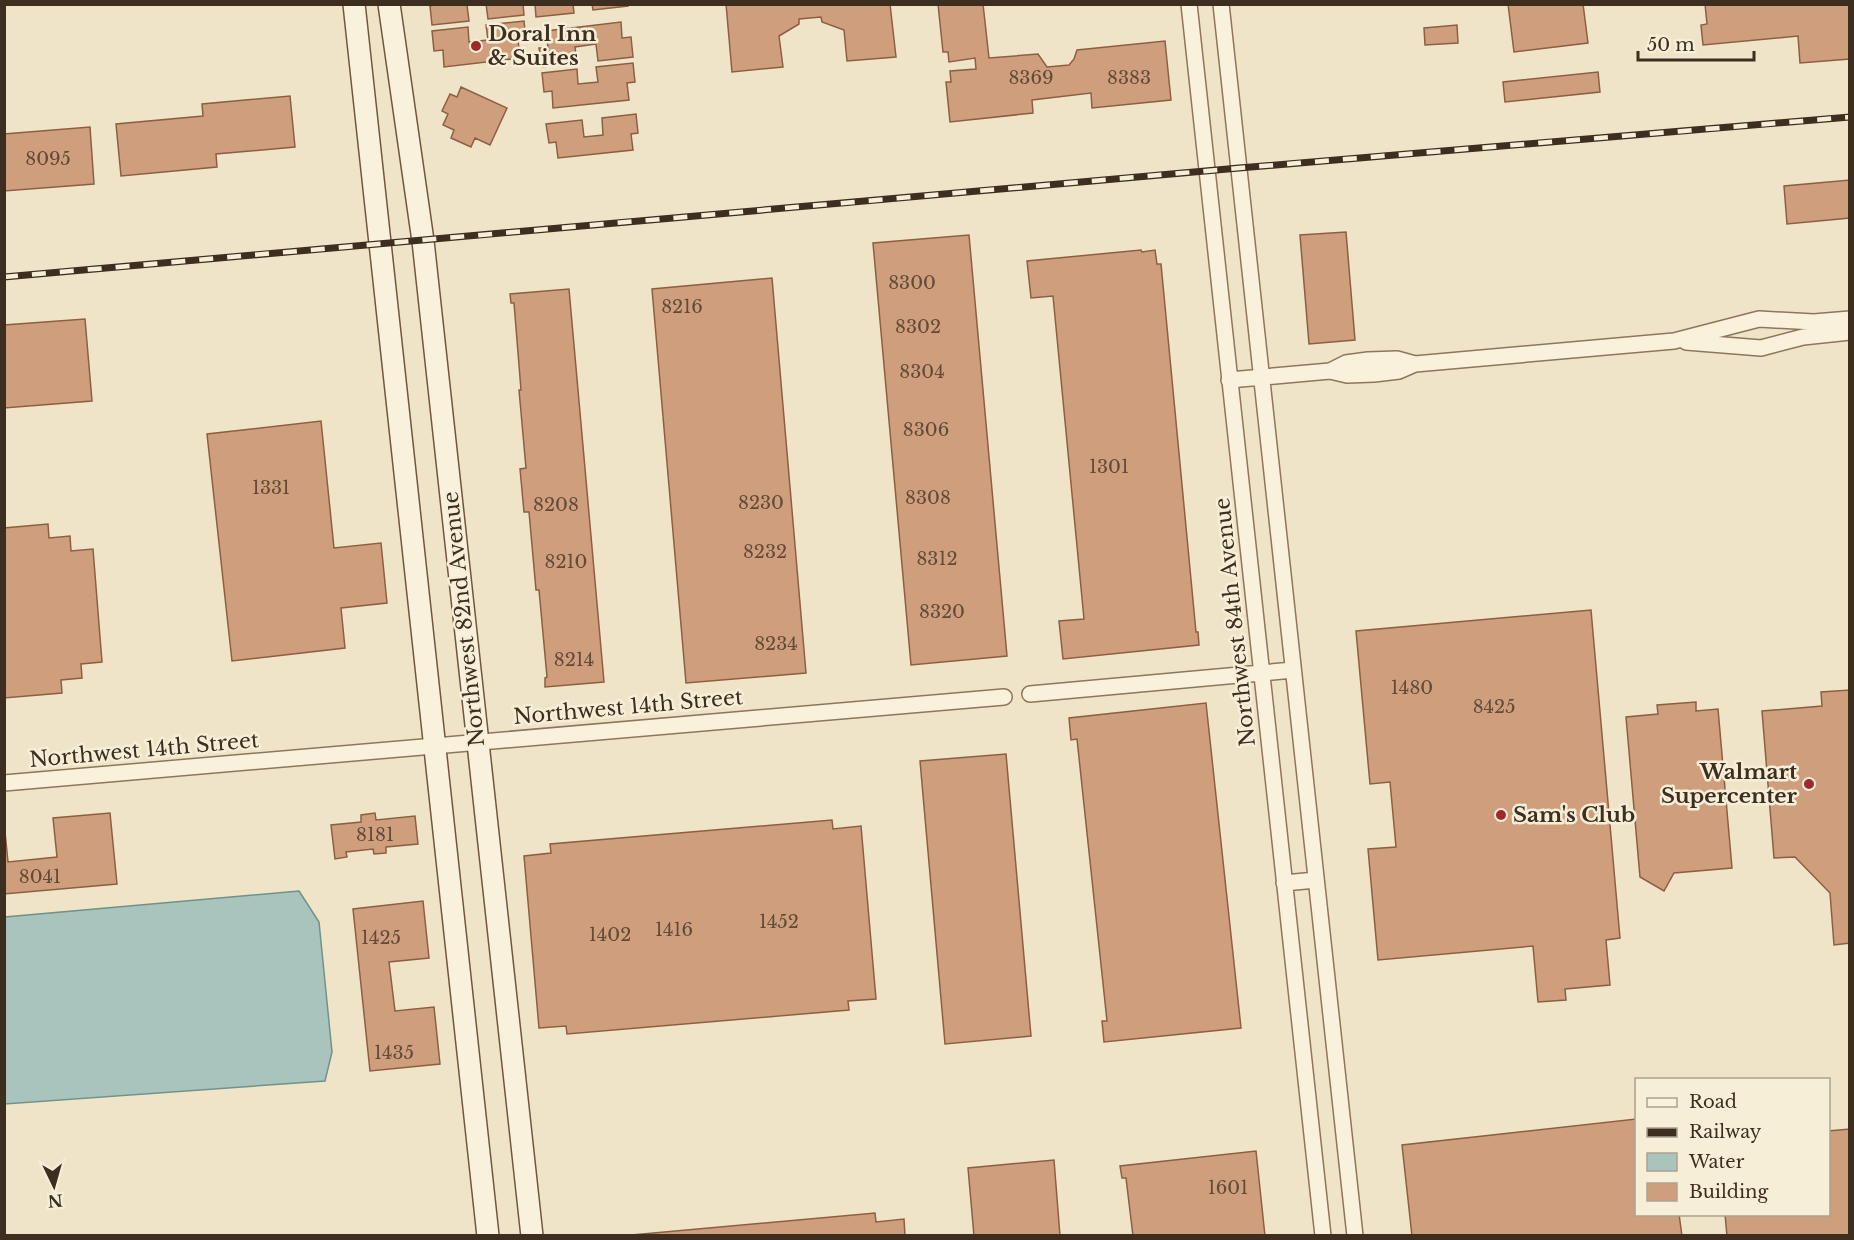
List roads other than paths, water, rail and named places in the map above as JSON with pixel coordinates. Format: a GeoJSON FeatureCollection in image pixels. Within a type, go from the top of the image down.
{"type":"FeatureCollection","features":[{"type":"Feature","properties":{"kind":"street","name":"Northwest 82nd Avenue"},"geometry":{"type":"LineString","coordinates":[[354,4],[489,1236]]}},
{"type":"Feature","properties":{"kind":"street","name":"Northwest 82nd Avenue"},"geometry":{"type":"LineString","coordinates":[[389,4],[423,241],[532,1236]]}},
{"type":"Feature","properties":{"kind":"street","name":"Northwest 84th Avenue"},"geometry":{"type":"LineString","coordinates":[[1189,4],[1323,1236]]}},
{"type":"Feature","properties":{"kind":"street"},"geometry":{"type":"LineString","coordinates":[[1221,4],[1355,1236]]}},
{"type":"Feature","properties":{"kind":"street"},"geometry":{"type":"LineString","coordinates":[[1230,380],[1330,371],[1347,375],[1374,374],[1399,371],[1415,364],[1674,341],[1759,319],[1814,322],[1850,319]]}},
{"type":"Feature","properties":{"kind":"street"},"geometry":{"type":"LineString","coordinates":[[1674,341],[1761,348],[1803,336],[1850,332]]}},
{"type":"Feature","properties":{"kind":"street"},"geometry":{"type":"LineString","coordinates":[[1030,694],[1293,670]]}},
{"type":"Feature","properties":{"kind":"street","name":"Northwest 14th Street"},"geometry":{"type":"LineString","coordinates":[[4,783],[1004,697]]}},
{"type":"Feature","properties":{"kind":"street"},"geometry":{"type":"LineString","coordinates":[[1284,883],[1316,880]]}},
{"type":"Feature","properties":{"kind":"water"},"geometry":{"type":"Polygon","coordinates":[[[299,891],[319,922],[332,1052],[325,1081],[5,1104],[5,917],[299,891]]]}},
{"type":"Feature","properties":{"kind":"railway"},"geometry":{"type":"LineString","coordinates":[[4,277],[1239,168],[1850,117]]}},
{"type":"Feature","properties":{"kind":"place","name":"Doral Inn & Suites"},"geometry":{"type":"Point","coordinates":[476,46]}},
{"type":"Feature","properties":{"kind":"place","name":"Walmart Supercenter"},"geometry":{"type":"Point","coordinates":[1809,784]}},
{"type":"Feature","properties":{"kind":"place","name":"Sam's Club"},"geometry":{"type":"Point","coordinates":[1501,815]}}]}
